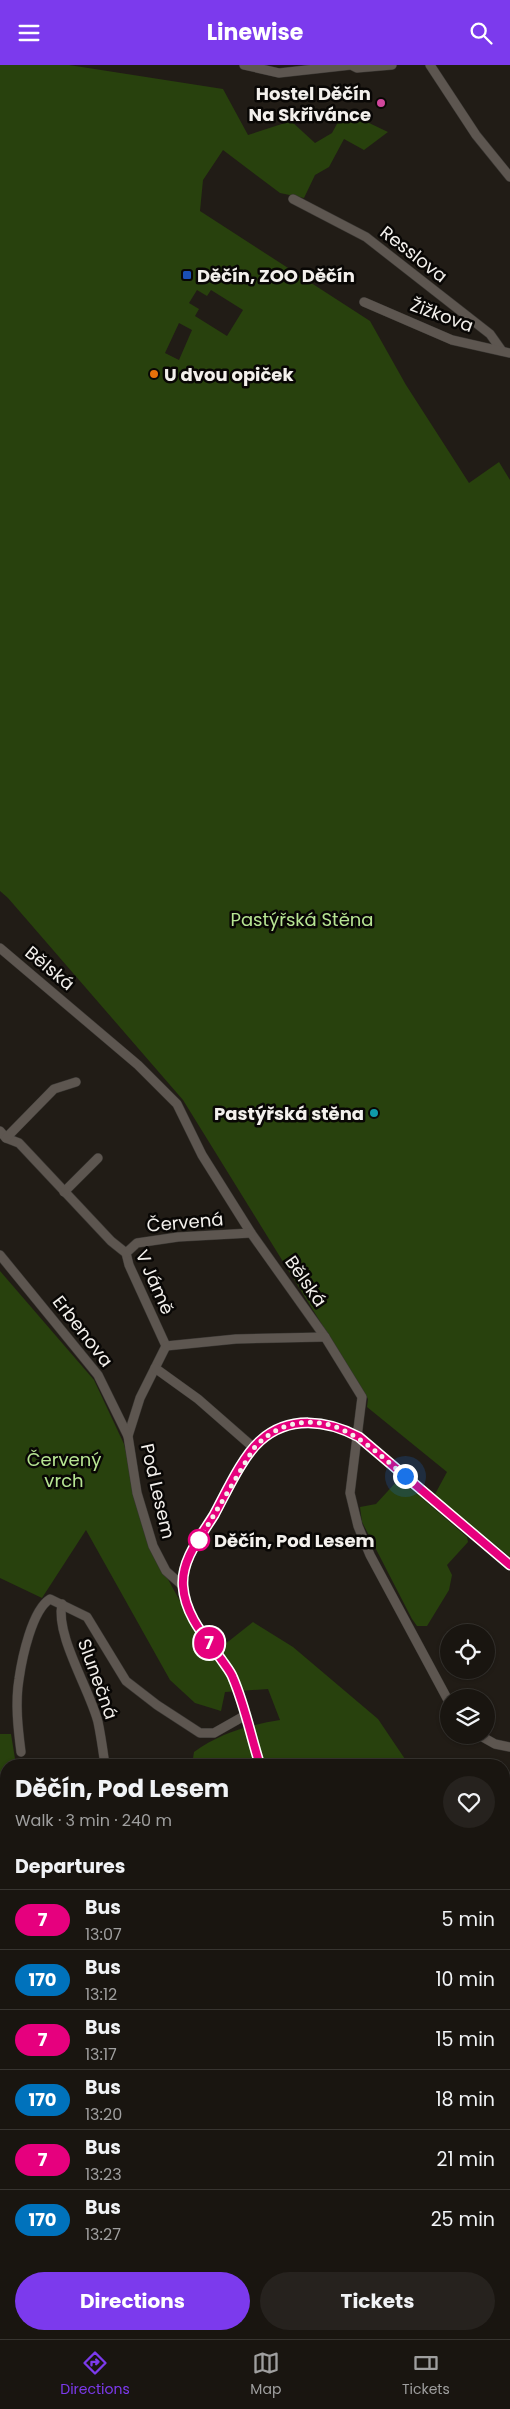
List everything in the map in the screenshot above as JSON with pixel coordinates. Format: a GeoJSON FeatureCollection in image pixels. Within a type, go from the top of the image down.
{"type":"FeatureCollection","features":[{"type":"Feature","properties":{"kind":"street"},"geometry":{"type":"LineString","coordinates":[[244,65],[279,73],[351,65],[357,68],[392,65]]}},
{"type":"Feature","properties":{"kind":"street"},"geometry":{"type":"LineString","coordinates":[[430,65],[476,135],[510,177]]}},
{"type":"Feature","properties":{"kind":"street","name":"Resslova"},"geometry":{"type":"LineString","coordinates":[[293,199],[366,237],[490,334],[506,352]]}},
{"type":"Feature","properties":{"kind":"street","name":"Žižkova"},"geometry":{"type":"LineString","coordinates":[[364,303],[452,339],[506,352]]}},
{"type":"Feature","properties":{"kind":"street","name":"Bělská"},"geometry":{"type":"LineString","coordinates":[[0,948],[138,1065],[177,1105],[202,1155],[251,1233],[325,1337],[362,1397],[359,1437],[353,1461],[350,1493],[358,1526],[370,1555],[442,1689]]}},
{"type":"Feature","properties":{"kind":"street"},"geometry":{"type":"LineString","coordinates":[[3,1134],[54,1089],[76,1082]]}},
{"type":"Feature","properties":{"kind":"street","name":"V Jámě"},"geometry":{"type":"LineString","coordinates":[[3,1134],[19,1143],[111,1241],[126,1253],[129,1265],[166,1346]]}},
{"type":"Feature","properties":{"kind":"street"},"geometry":{"type":"LineString","coordinates":[[64,1192],[98,1158]]}},
{"type":"Feature","properties":{"kind":"street","name":"Červená"},"geometry":{"type":"LineString","coordinates":[[126,1253],[137,1243],[178,1237],[251,1233]]}},
{"type":"Feature","properties":{"kind":"street","name":"Erbenova"},"geometry":{"type":"LineString","coordinates":[[0,1255],[98,1375],[128,1436]]}},
{"type":"Feature","properties":{"kind":"street"},"geometry":{"type":"LineString","coordinates":[[254,1448],[198,1399],[155,1368],[166,1346],[236,1339],[325,1337]]}},
{"type":"Feature","properties":{"kind":"street","name":"Pod Lesem"},"geometry":{"type":"LineString","coordinates":[[155,1368],[140,1397],[128,1436],[137,1493],[153,1546],[166,1571],[183,1586]]}},
{"type":"Feature","properties":{"kind":"street"},"geometry":{"type":"LineString","coordinates":[[258,1759],[233,1677],[194,1621],[188,1607],[183,1586],[183,1573],[190,1555],[254,1448],[274,1431],[301,1423],[333,1425],[359,1437],[510,1565]]}},
{"type":"Feature","properties":{"kind":"street"},"geometry":{"type":"LineString","coordinates":[[21,1752],[18,1733],[18,1681],[27,1643],[42,1603],[50,1599],[87,1617],[126,1681],[157,1705],[200,1733],[214,1733],[246,1720]]}},
{"type":"Feature","properties":{"kind":"street","name":"Slunečná"},"geometry":{"type":"LineString","coordinates":[[62,1604],[60,1612],[65,1637],[98,1722],[104,1759]]}},
{"type":"Feature","properties":{"kind":"street"},"geometry":{"type":"LineString","coordinates":[[495,1744],[510,1747]]}},
{"type":"Feature","properties":{"kind":"green space","name":"Pastýřská Stěna"},"geometry":{"type":"Polygon","coordinates":[[[0,65],[69,65],[223,89],[248,135],[291,121],[315,143],[332,133],[344,111],[388,132],[364,150],[344,139],[329,167],[315,175],[304,198],[280,193],[223,150],[203,180],[200,211],[370,321],[406,385],[469,483],[499,462],[510,480],[510,1557],[434,1496],[447,1472],[367,1407],[368,1399],[183,1100],[0,891],[0,65]],[[197,290],[189,303],[199,309],[195,316],[227,336],[243,310],[211,290],[207,296],[197,290]],[[179,323],[165,353],[179,360],[192,330],[179,323]]]}},
{"type":"Feature","properties":{"kind":"green space","name":"Červený vrch"},"geometry":{"type":"Polygon","coordinates":[[[0,1271],[94,1380],[124,1444],[143,1524],[158,1561],[210,1656],[253,1622],[293,1647],[378,1719],[405,1759],[193,1759],[194,1752],[224,1735],[257,1724],[280,1720],[268,1689],[225,1692],[221,1711],[195,1703],[170,1680],[86,1530],[42,1598],[0,1578],[0,1271]]]}},
{"type":"Feature","properties":{"kind":"green space"},"geometry":{"type":"Polygon","coordinates":[[[398,1480],[401,1480],[467,1537],[468,1542],[447,1565],[452,1575],[449,1590],[427,1626],[417,1626],[412,1619],[362,1522],[360,1507],[376,1504],[398,1480]]]}},
{"type":"Feature","properties":{"kind":"green space"},"geometry":{"type":"Polygon","coordinates":[[[0,1734],[11,1734],[15,1759],[0,1759],[0,1734]]]}},
{"type":"Feature","properties":{"kind":"bus line","name":"7"},"geometry":{"type":"LineString","coordinates":[[258,1759],[233,1677],[194,1621],[188,1607],[183,1586],[183,1573],[190,1555],[245,1461],[260,1441],[279,1429],[301,1423],[310,1422],[333,1425],[346,1430],[359,1437],[510,1565]]}},
{"type":"Feature","properties":{"kind":"place","name":"Hostel Děčín Na Skřivánce"},"geometry":{"type":"Point","coordinates":[381,103]}},
{"type":"Feature","properties":{"kind":"place","name":"Děčín, ZOO Děčín"},"geometry":{"type":"Point","coordinates":[187,275]}},
{"type":"Feature","properties":{"kind":"place","name":"U dvou opiček"},"geometry":{"type":"Point","coordinates":[154,374]}},
{"type":"Feature","properties":{"kind":"place","name":"Pastýřská stěna"},"geometry":{"type":"Point","coordinates":[374,1113]}},
{"type":"Feature","properties":{"kind":"place","name":"Děčín, Pod Lesem"},"geometry":{"type":"Point","coordinates":[199,1540]}},
{"type":"Feature","properties":{"kind":"route"},"geometry":{"type":"LineString","coordinates":[[199,1540],[254,1448],[274,1431],[285,1427],[310,1422],[337,1426],[359,1437],[405,1476]]}}]}
